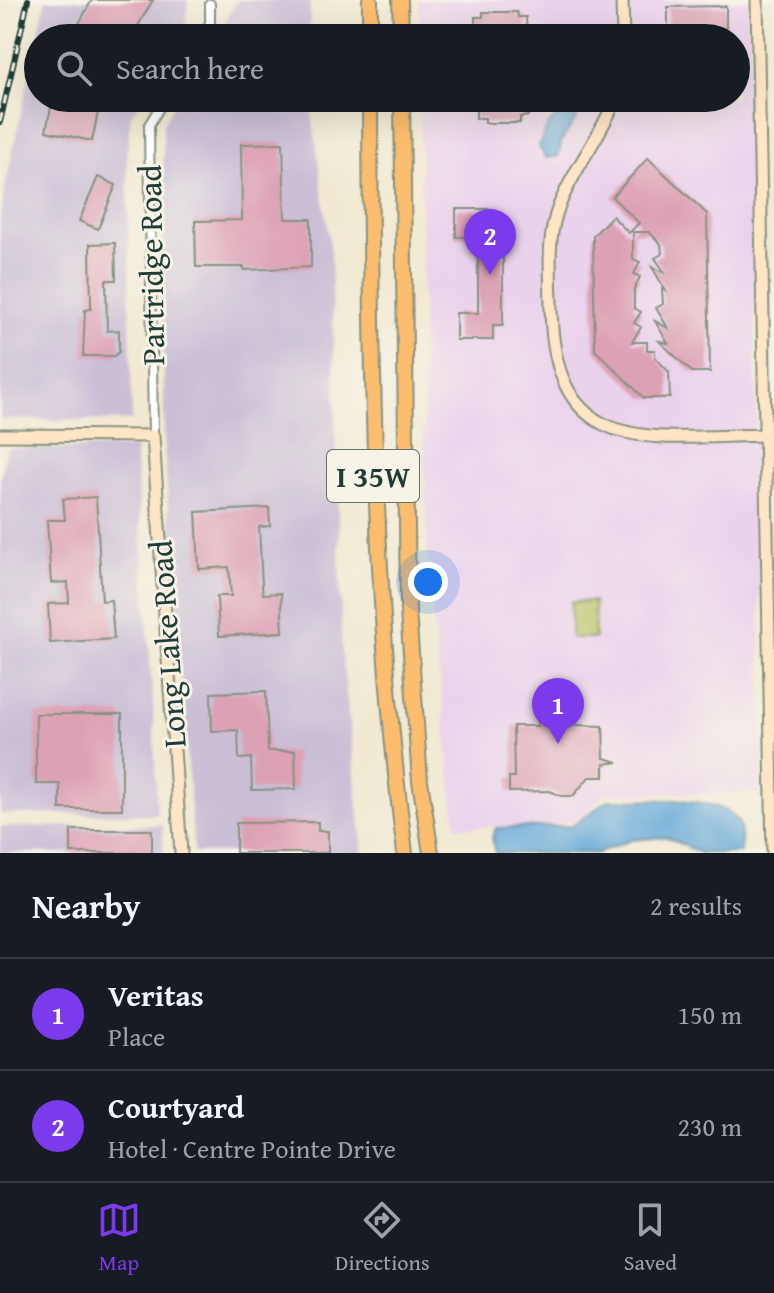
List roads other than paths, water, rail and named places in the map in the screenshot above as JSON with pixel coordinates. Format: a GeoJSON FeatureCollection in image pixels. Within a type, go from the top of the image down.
{"type":"FeatureCollection","features":[{"type":"Feature","properties":{"kind":"highway"},"geometry":{"type":"LineString","coordinates":[[370,0],[370,24]]}},
{"type":"Feature","properties":{"kind":"highway"},"geometry":{"type":"LineString","coordinates":[[400,0],[401,24]]}},
{"type":"Feature","properties":{"kind":"highway","name":"I 35W"},"geometry":{"type":"LineString","coordinates":[[370,112],[374,502],[389,715],[405,853]]}},
{"type":"Feature","properties":{"kind":"highway","name":"I 35W"},"geometry":{"type":"LineString","coordinates":[[402,112],[408,611],[420,781],[431,853]]}},
{"type":"Feature","properties":{"kind":"street"},"geometry":{"type":"LineString","coordinates":[[622,0],[623,24]]}},
{"type":"Feature","properties":{"kind":"street"},"geometry":{"type":"LineString","coordinates":[[757,0],[770,435],[773,853]]}},
{"type":"Feature","properties":{"kind":"street"},"geometry":{"type":"LineString","coordinates":[[209,24],[210,4]]}},
{"type":"Feature","properties":{"kind":"street","name":"Partridge Road"},"geometry":{"type":"LineString","coordinates":[[153,436],[149,125],[157,112]]}},
{"type":"Feature","properties":{"kind":"street"},"geometry":{"type":"LineString","coordinates":[[609,112],[566,192],[554,223],[550,255],[552,344],[560,377],[586,413],[626,434],[654,437],[770,435]]}},
{"type":"Feature","properties":{"kind":"street"},"geometry":{"type":"LineString","coordinates":[[0,435],[153,436]]}},
{"type":"Feature","properties":{"kind":"street","name":"Long Lake Road"},"geometry":{"type":"LineString","coordinates":[[153,436],[181,853]]}},
{"type":"Feature","properties":{"kind":"water"},"geometry":{"type":"Polygon","coordinates":[[[562,113],[580,113],[562,140],[558,156],[546,158],[539,147],[548,127],[562,113]]]}},
{"type":"Feature","properties":{"kind":"water"},"geometry":{"type":"Polygon","coordinates":[[[608,800],[682,800],[719,808],[733,816],[740,827],[741,853],[700,853],[667,837],[631,840],[597,853],[495,853],[492,837],[496,828],[572,826],[608,800]]]}},
{"type":"Feature","properties":{"kind":"railway"},"geometry":{"type":"LineString","coordinates":[[0,122],[28,0]]}},
{"type":"Feature","properties":{"kind":"place","name":"Courtyard"},"geometry":{"type":"Point","coordinates":[490,275]}},
{"type":"Feature","properties":{"kind":"place","name":"Veritas"},"geometry":{"type":"Point","coordinates":[558,744]}}]}
